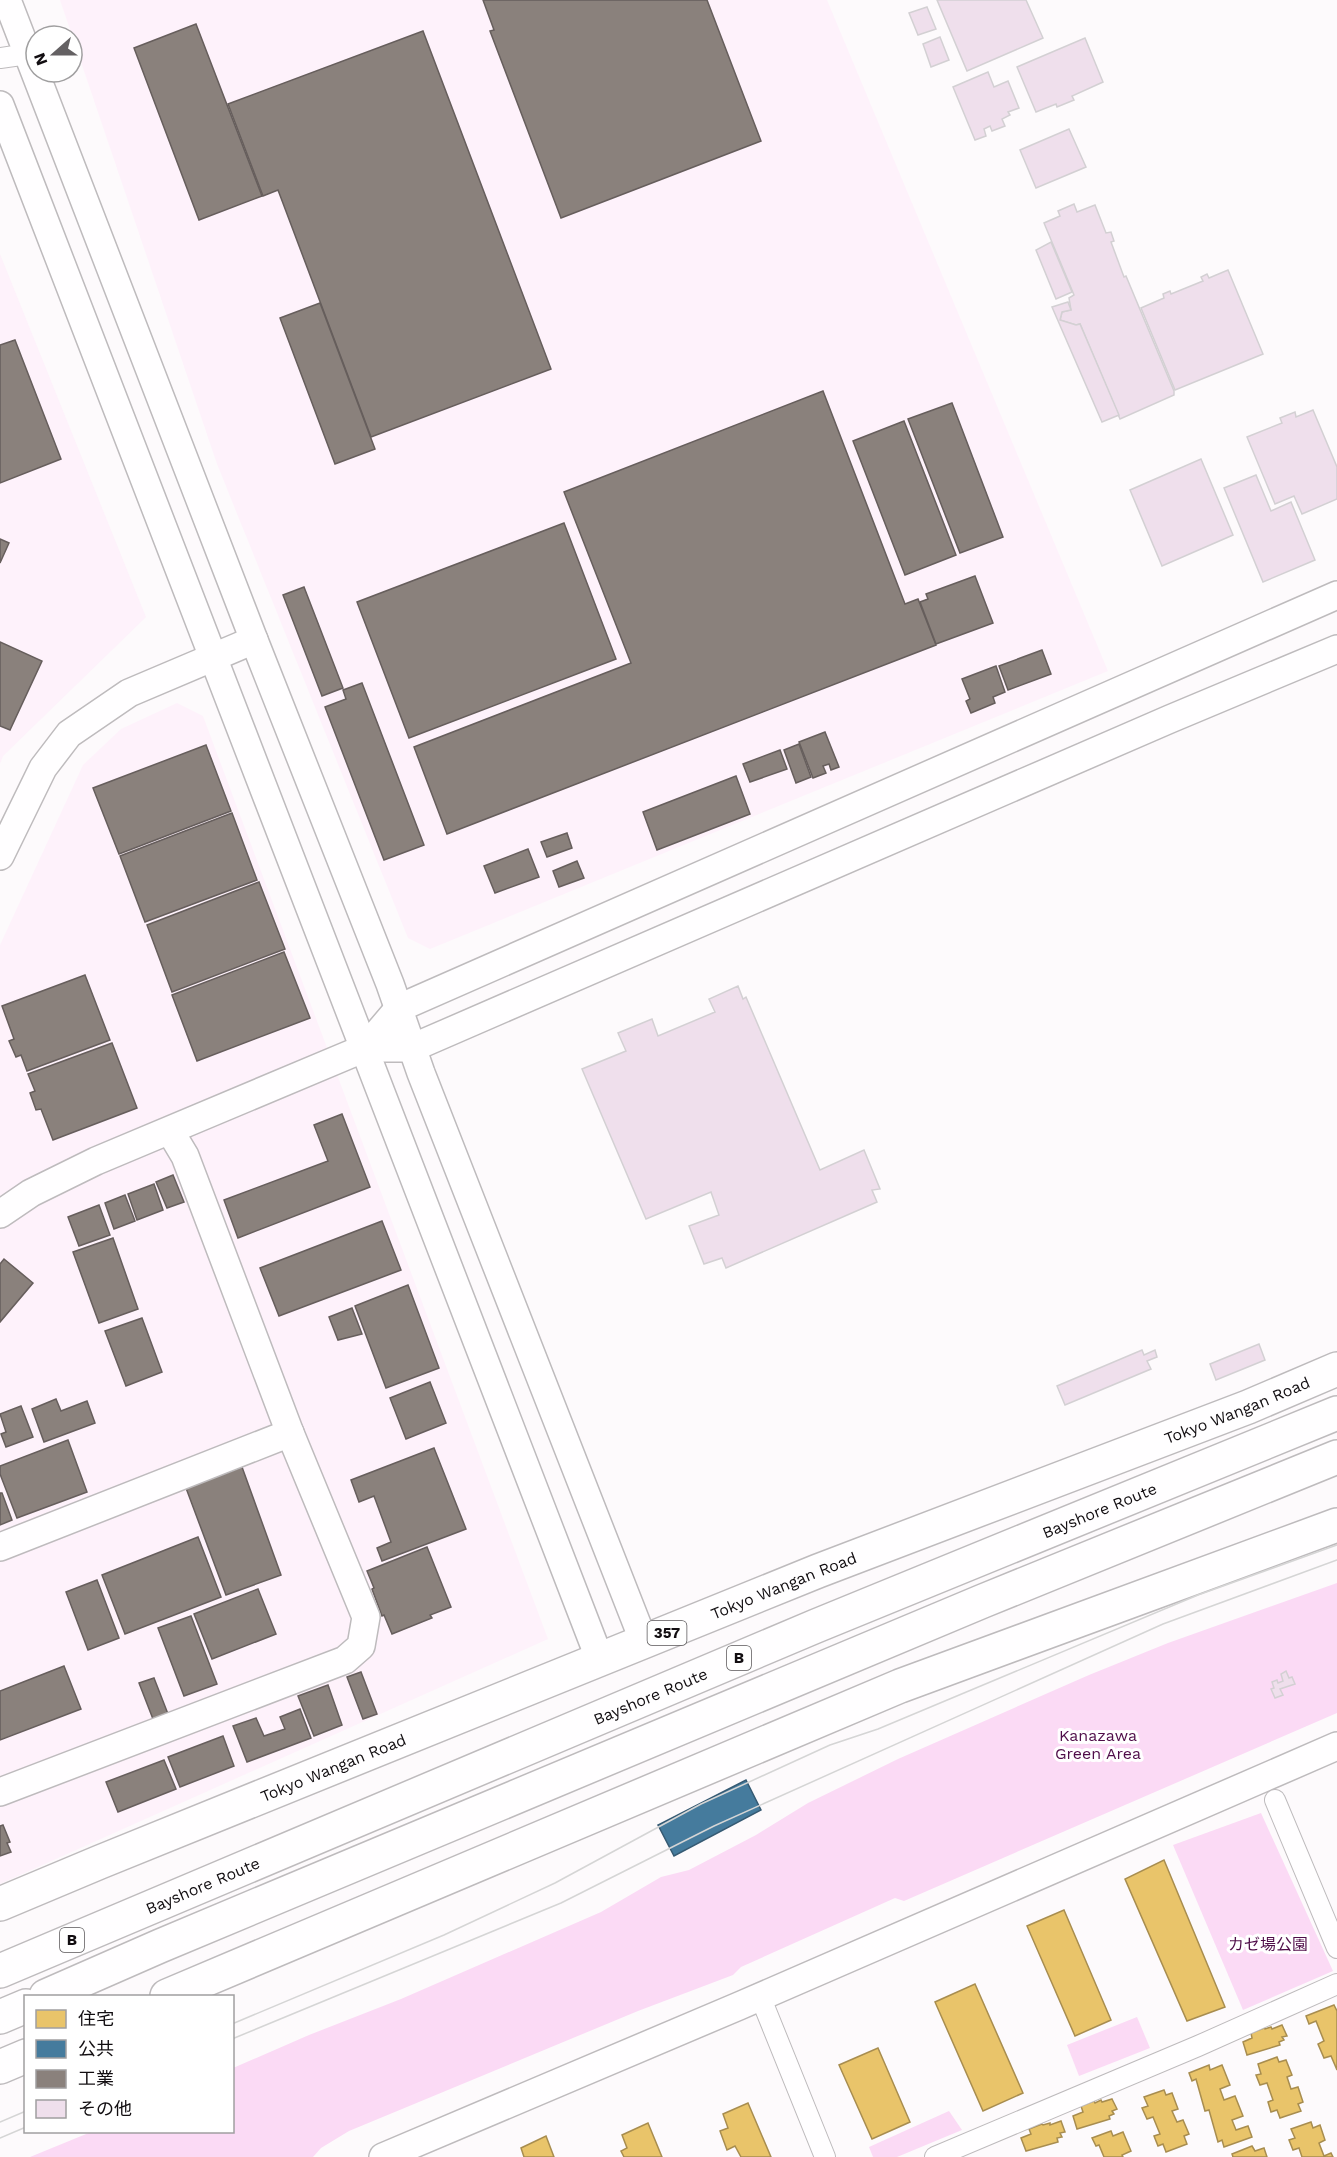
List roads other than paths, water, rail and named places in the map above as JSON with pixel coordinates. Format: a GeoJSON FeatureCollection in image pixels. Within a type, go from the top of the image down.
{"type":"FeatureCollection","features":[{"type":"Feature","properties":{"kind":"highway","name":"Tokyo Wangan Road"},"geometry":{"type":"LineString","coordinates":[[0,1904],[829,1566],[1227,1415],[1337,1369]]}},
{"type":"Feature","properties":{"kind":"highway","name":"Bayshore Route"},"geometry":{"type":"LineString","coordinates":[[0,1971],[827,1621],[1337,1413]]}},
{"type":"Feature","properties":{"kind":"highway"},"geometry":{"type":"LineString","coordinates":[[48,1995],[983,1601],[1337,1457]]}},
{"type":"Feature","properties":{"kind":"highway"},"geometry":{"type":"LineString","coordinates":[[169,1995],[900,1686],[1337,1525]]}},
{"type":"Feature","properties":{"kind":"highway"},"geometry":{"type":"LineString","coordinates":[[0,2017],[24,2007]]}},
{"type":"Feature","properties":{"kind":"highway"},"geometry":{"type":"LineString","coordinates":[[0,2067],[24,2057]]}},
{"type":"Feature","properties":{"kind":"street"},"geometry":{"type":"LineString","coordinates":[[7,0],[24,44]]}},
{"type":"Feature","properties":{"kind":"street"},"geometry":{"type":"LineString","coordinates":[[0,58],[24,55]]}},
{"type":"Feature","properties":{"kind":"street"},"geometry":{"type":"LineString","coordinates":[[40,84],[644,1642]]}},
{"type":"Feature","properties":{"kind":"street"},"geometry":{"type":"LineString","coordinates":[[0,105],[600,1660]]}},
{"type":"Feature","properties":{"kind":"street"},"geometry":{"type":"LineString","coordinates":[[365,1048],[399,1008],[1337,595]]}},
{"type":"Feature","properties":{"kind":"street"},"geometry":{"type":"LineString","coordinates":[[0,856],[43,768],[69,734],[129,693],[254,640]]}},
{"type":"Feature","properties":{"kind":"street"},"geometry":{"type":"LineString","coordinates":[[0,1214],[31,1193],[96,1161],[365,1048],[412,1048],[1126,738],[1337,649]]}},
{"type":"Feature","properties":{"kind":"street"},"geometry":{"type":"LineString","coordinates":[[0,1792],[345,1660],[361,1646],[366,1617],[290,1433],[185,1156],[170,1131]]}},
{"type":"Feature","properties":{"kind":"street"},"geometry":{"type":"LineString","coordinates":[[0,1547],[290,1433]]}},
{"type":"Feature","properties":{"kind":"street"},"geometry":{"type":"LineString","coordinates":[[383,2157],[1337,1746]]}},
{"type":"Feature","properties":{"kind":"street"},"geometry":{"type":"LineString","coordinates":[[1275,1800],[1337,1948]]}},
{"type":"Feature","properties":{"kind":"street"},"geometry":{"type":"LineString","coordinates":[[935,2157],[1198,2046],[1337,1984]]}},
{"type":"Feature","properties":{"kind":"street"},"geometry":{"type":"LineString","coordinates":[[760,1996],[825,2157]]}},
{"type":"Feature","properties":{"kind":"tram line"},"geometry":{"type":"LineString","coordinates":[[234,2023],[444,1935],[555,1883],[701,1804],[830,1745],[878,1729],[1198,1595],[1337,1545]]}},
{"type":"Feature","properties":{"kind":"tram line"},"geometry":{"type":"LineString","coordinates":[[234,2038],[561,1903],[714,1826],[1163,1624],[1337,1560]]}},
{"type":"Feature","properties":{"kind":"tram line"},"geometry":{"type":"LineString","coordinates":[[0,2122],[24,2112]]}},
{"type":"Feature","properties":{"kind":"tram line"},"geometry":{"type":"LineString","coordinates":[[0,2138],[24,2128]]}},
{"type":"Feature","properties":{"kind":"park label","name":"Kanazawa Green Area"},"geometry":{"type":"Point","coordinates":[1098,1744]}},
{"type":"Feature","properties":{"kind":"park label","name":"カゼ場公園"},"geometry":{"type":"Point","coordinates":[1268,1944]}}]}
